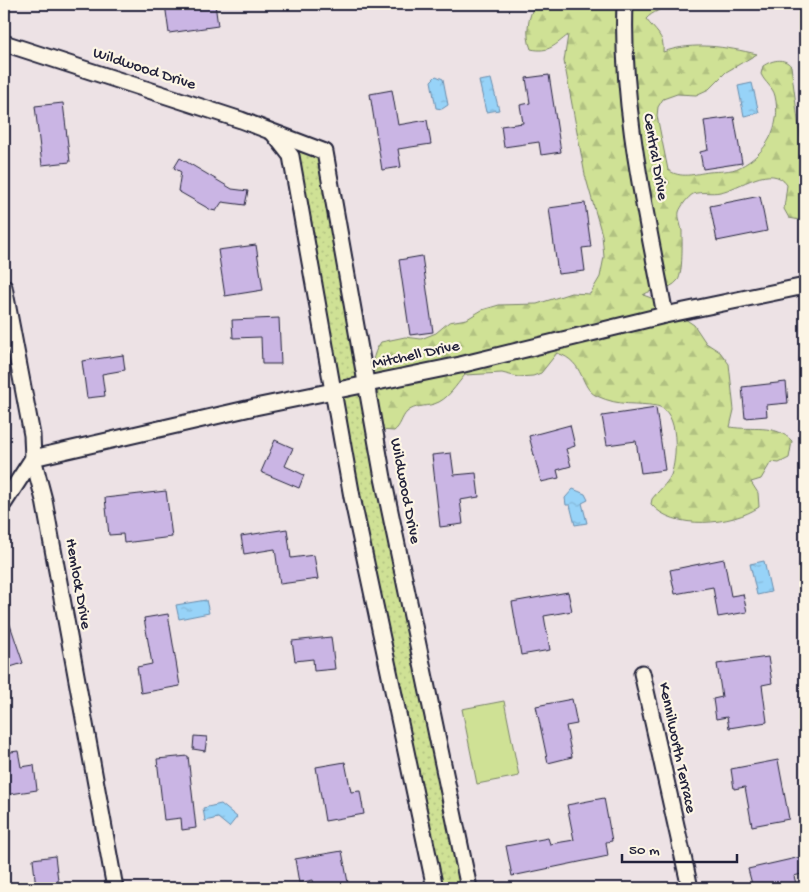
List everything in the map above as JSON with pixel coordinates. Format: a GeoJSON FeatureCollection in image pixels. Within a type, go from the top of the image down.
{"type":"FeatureCollection","features":[{"type":"Feature","properties":{"kind":"street","name":"Central Drive"},"geometry":{"type":"LineString","coordinates":[[625,4],[625,87],[631,133],[665,315]]}},
{"type":"Feature","properties":{"kind":"street","name":"Wildwood Drive"},"geometry":{"type":"LineString","coordinates":[[4,43],[241,120],[325,152],[383,478],[469,888]]}},
{"type":"Feature","properties":{"kind":"street","name":"Wildwood Drive"},"geometry":{"type":"LineString","coordinates":[[273,133],[291,156],[352,497],[435,888]]}},
{"type":"Feature","properties":{"kind":"street","name":"Mitchell Drive"},"geometry":{"type":"LineString","coordinates":[[33,458],[460,365],[665,315],[805,286]]}},
{"type":"Feature","properties":{"kind":"street","name":"Hemlock Drive"},"geometry":{"type":"LineString","coordinates":[[4,287],[32,435],[33,458],[44,500],[115,888]]}},
{"type":"Feature","properties":{"kind":"street"},"geometry":{"type":"LineString","coordinates":[[4,503],[33,458]]}},
{"type":"Feature","properties":{"kind":"street","name":"Kennilworth Terrace"},"geometry":{"type":"LineString","coordinates":[[642,673],[690,888]]}},
{"type":"Feature","properties":{"kind":"green space"},"geometry":{"type":"Polygon","coordinates":[[[535,4],[671,4],[646,19],[661,38],[663,52],[686,47],[710,46],[757,54],[726,72],[709,89],[696,95],[677,94],[663,99],[658,107],[657,116],[668,170],[673,173],[688,175],[733,170],[757,155],[770,138],[774,128],[777,107],[773,90],[761,74],[763,66],[770,62],[781,60],[791,66],[800,136],[805,158],[805,217],[800,220],[789,218],[784,209],[787,185],[781,179],[773,176],[764,176],[720,192],[693,194],[679,212],[682,231],[680,276],[674,284],[643,295],[657,300],[694,325],[706,343],[720,352],[729,364],[734,410],[730,427],[771,430],[785,435],[792,441],[789,458],[779,463],[771,462],[761,479],[751,482],[758,493],[759,507],[748,513],[719,521],[688,522],[661,513],[651,504],[652,499],[671,475],[673,468],[675,436],[670,417],[657,406],[613,402],[597,396],[587,387],[573,362],[557,353],[541,373],[533,376],[518,377],[502,373],[465,375],[451,392],[439,402],[410,410],[405,414],[394,431],[380,430],[372,385],[372,373],[373,362],[381,342],[405,337],[421,339],[436,333],[449,322],[467,319],[482,310],[499,305],[537,304],[571,293],[590,294],[600,277],[604,257],[602,235],[585,175],[564,61],[568,35],[547,49],[531,49],[528,38],[528,26],[535,4]]]}},
{"type":"Feature","properties":{"kind":"green space"},"geometry":{"type":"Polygon","coordinates":[[[273,133],[325,152],[469,888],[435,888],[291,157],[273,133]]]}},
{"type":"Feature","properties":{"kind":"green space"},"geometry":{"type":"Polygon","coordinates":[[[504,701],[519,776],[477,784],[462,709],[504,701]]]}},
{"type":"Feature","properties":{"kind":"water"},"geometry":{"type":"Polygon","coordinates":[[[436,76],[443,79],[448,105],[442,109],[436,108],[431,81],[436,76]]]}},
{"type":"Feature","properties":{"kind":"water"},"geometry":{"type":"Polygon","coordinates":[[[491,79],[499,110],[486,112],[479,81],[491,79]]]}},
{"type":"Feature","properties":{"kind":"water"},"geometry":{"type":"Polygon","coordinates":[[[752,83],[759,113],[744,116],[738,86],[752,83]]]}},
{"type":"Feature","properties":{"kind":"water"},"geometry":{"type":"Polygon","coordinates":[[[573,489],[585,494],[588,500],[582,503],[587,523],[575,525],[570,505],[566,505],[565,498],[573,489]]]}},
{"type":"Feature","properties":{"kind":"water"},"geometry":{"type":"Polygon","coordinates":[[[764,561],[771,592],[757,595],[750,564],[764,561]]]}},
{"type":"Feature","properties":{"kind":"water"},"geometry":{"type":"Polygon","coordinates":[[[206,600],[209,613],[179,619],[176,605],[206,600]]]}},
{"type":"Feature","properties":{"kind":"water"},"geometry":{"type":"Polygon","coordinates":[[[221,804],[237,817],[229,827],[218,818],[205,821],[203,808],[221,804]]]}},
{"type":"Feature","properties":{"kind":"building"},"geometry":{"type":"Polygon","coordinates":[[[165,4],[215,4],[218,26],[169,33],[165,4]]]}},
{"type":"Feature","properties":{"kind":"building"},"geometry":{"type":"Polygon","coordinates":[[[549,75],[561,152],[541,155],[539,142],[504,147],[501,126],[523,123],[520,105],[530,103],[526,78],[549,75]]]}},
{"type":"Feature","properties":{"kind":"building"},"geometry":{"type":"Polygon","coordinates":[[[392,90],[398,125],[427,120],[431,144],[398,149],[401,167],[382,170],[370,94],[392,90]]]}},
{"type":"Feature","properties":{"kind":"building"},"geometry":{"type":"Polygon","coordinates":[[[63,103],[70,162],[42,165],[35,106],[63,103]]]}},
{"type":"Feature","properties":{"kind":"building"},"geometry":{"type":"Polygon","coordinates":[[[734,117],[742,163],[703,169],[700,152],[708,150],[704,121],[734,117]]]}},
{"type":"Feature","properties":{"kind":"building"},"geometry":{"type":"Polygon","coordinates":[[[180,158],[232,189],[248,191],[245,205],[222,202],[216,211],[211,210],[178,191],[181,172],[174,168],[180,158]]]}},
{"type":"Feature","properties":{"kind":"building"},"geometry":{"type":"Polygon","coordinates":[[[760,196],[767,231],[717,241],[710,206],[760,196]]]}},
{"type":"Feature","properties":{"kind":"building"},"geometry":{"type":"Polygon","coordinates":[[[585,203],[591,247],[582,248],[585,271],[558,274],[549,208],[585,203]]]}},
{"type":"Feature","properties":{"kind":"building"},"geometry":{"type":"Polygon","coordinates":[[[256,245],[263,290],[225,296],[218,250],[256,245]]]}},
{"type":"Feature","properties":{"kind":"building"},"geometry":{"type":"Polygon","coordinates":[[[422,256],[433,332],[410,335],[399,260],[422,256]]]}},
{"type":"Feature","properties":{"kind":"building"},"geometry":{"type":"Polygon","coordinates":[[[279,318],[281,364],[262,364],[261,337],[233,338],[232,320],[279,318]]]}},
{"type":"Feature","properties":{"kind":"building"},"geometry":{"type":"Polygon","coordinates":[[[123,355],[125,370],[102,374],[105,396],[87,398],[82,361],[123,355]]]}},
{"type":"Feature","properties":{"kind":"building"},"geometry":{"type":"Polygon","coordinates":[[[786,382],[788,403],[766,405],[767,416],[745,418],[742,387],[786,382]]]}},
{"type":"Feature","properties":{"kind":"building"},"geometry":{"type":"Polygon","coordinates":[[[656,408],[665,470],[641,473],[636,441],[607,445],[602,416],[656,408]]]}},
{"type":"Feature","properties":{"kind":"building"},"geometry":{"type":"Polygon","coordinates":[[[570,425],[575,446],[566,449],[571,466],[557,470],[559,478],[541,482],[529,436],[570,425]]]}},
{"type":"Feature","properties":{"kind":"building"},"geometry":{"type":"Polygon","coordinates":[[[275,440],[293,448],[285,466],[304,475],[299,488],[261,472],[275,440]]]}},
{"type":"Feature","properties":{"kind":"building"},"geometry":{"type":"Polygon","coordinates":[[[451,453],[454,475],[476,473],[479,497],[460,500],[463,524],[440,527],[432,455],[451,453]]]}},
{"type":"Feature","properties":{"kind":"building"},"geometry":{"type":"Polygon","coordinates":[[[166,491],[172,537],[124,543],[123,534],[109,535],[105,498],[166,491]]]}},
{"type":"Feature","properties":{"kind":"building"},"geometry":{"type":"Polygon","coordinates":[[[287,529],[291,558],[314,555],[318,579],[280,584],[275,549],[244,554],[241,536],[287,529]]]}},
{"type":"Feature","properties":{"kind":"building"},"geometry":{"type":"Polygon","coordinates":[[[724,559],[731,596],[743,594],[747,612],[718,617],[713,587],[675,594],[670,570],[724,559]]]}},
{"type":"Feature","properties":{"kind":"building"},"geometry":{"type":"Polygon","coordinates":[[[568,592],[572,611],[544,616],[550,650],[521,655],[512,602],[568,592]]]}},
{"type":"Feature","properties":{"kind":"building"},"geometry":{"type":"Polygon","coordinates":[[[4,613],[6,613],[23,663],[4,669],[4,613]]]}},
{"type":"Feature","properties":{"kind":"building"},"geometry":{"type":"Polygon","coordinates":[[[168,614],[180,686],[141,693],[137,667],[152,664],[144,618],[168,614]]]}},
{"type":"Feature","properties":{"kind":"building"},"geometry":{"type":"Polygon","coordinates":[[[331,637],[335,669],[314,671],[313,659],[295,661],[292,641],[331,637]]]}},
{"type":"Feature","properties":{"kind":"building"},"geometry":{"type":"Polygon","coordinates":[[[768,657],[772,683],[762,685],[767,722],[729,728],[727,717],[716,719],[713,699],[722,697],[717,664],[768,657]]]}},
{"type":"Feature","properties":{"kind":"building"},"geometry":{"type":"Polygon","coordinates":[[[572,699],[577,724],[566,726],[572,757],[548,763],[536,706],[572,699]]]}},
{"type":"Feature","properties":{"kind":"building"},"geometry":{"type":"Polygon","coordinates":[[[194,736],[207,737],[205,751],[193,749],[194,736]]]}},
{"type":"Feature","properties":{"kind":"building"},"geometry":{"type":"Polygon","coordinates":[[[18,751],[21,767],[34,765],[37,790],[4,795],[4,753],[18,751]]]}},
{"type":"Feature","properties":{"kind":"building"},"geometry":{"type":"Polygon","coordinates":[[[188,756],[196,828],[182,830],[181,818],[164,820],[157,759],[188,756]]]}},
{"type":"Feature","properties":{"kind":"building"},"geometry":{"type":"Polygon","coordinates":[[[778,760],[789,819],[752,826],[745,787],[734,789],[731,769],[778,760]]]}},
{"type":"Feature","properties":{"kind":"building"},"geometry":{"type":"Polygon","coordinates":[[[345,762],[351,792],[360,791],[364,814],[325,821],[316,767],[345,762]]]}},
{"type":"Feature","properties":{"kind":"building"},"geometry":{"type":"Polygon","coordinates":[[[604,798],[612,841],[606,842],[608,856],[512,876],[506,846],[548,838],[550,844],[574,840],[567,805],[604,798]]]}},
{"type":"Feature","properties":{"kind":"building"},"geometry":{"type":"Polygon","coordinates":[[[342,851],[349,888],[315,888],[313,880],[299,883],[295,859],[342,851]]]}},
{"type":"Feature","properties":{"kind":"building"},"geometry":{"type":"Polygon","coordinates":[[[55,856],[59,888],[36,888],[33,859],[55,856]]]}},
{"type":"Feature","properties":{"kind":"building"},"geometry":{"type":"Polygon","coordinates":[[[805,856],[805,873],[794,876],[797,888],[753,888],[748,869],[805,856]]]}}]}
